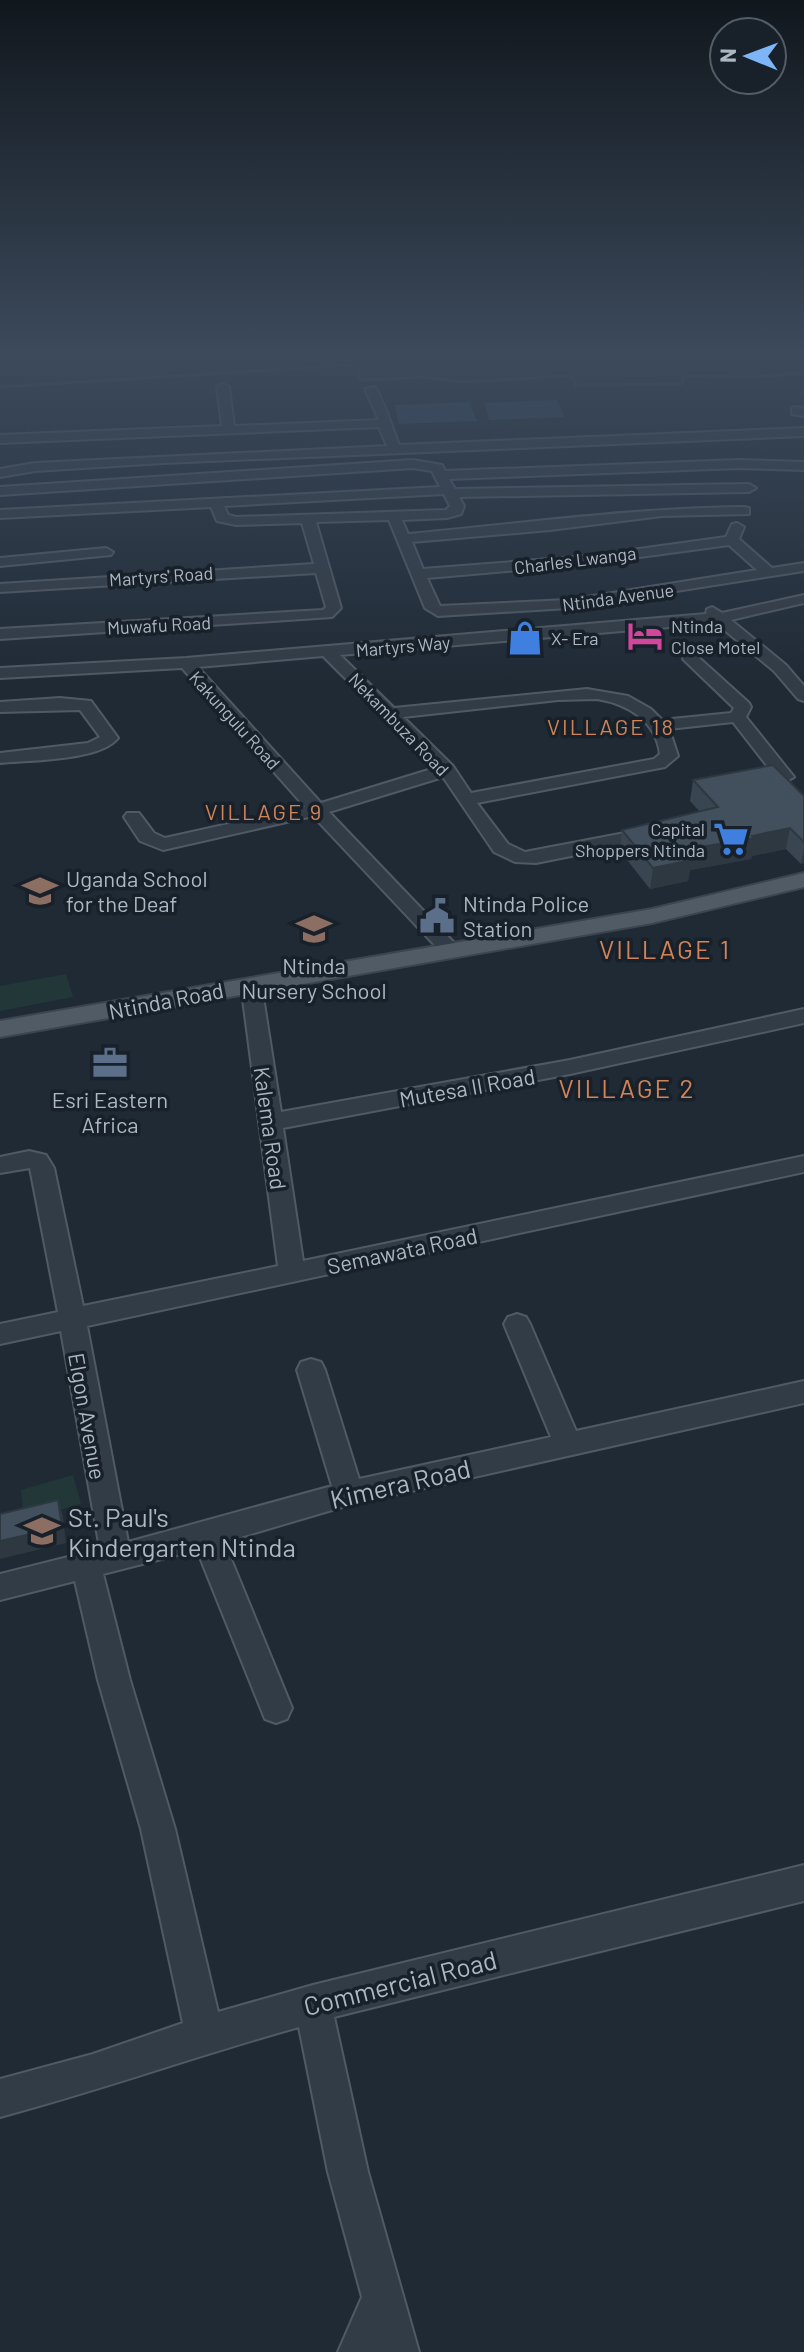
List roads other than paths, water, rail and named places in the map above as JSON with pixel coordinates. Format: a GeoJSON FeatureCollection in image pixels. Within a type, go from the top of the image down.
{"type":"FeatureCollection","features":[{"type":"Feature","properties":{"kind":"main road","name":"Ntinda Road"},"geometry":{"type":"LineString","coordinates":[[0,1029],[652,916],[804,880]]}},
{"type":"Feature","properties":{"kind":"street"},"geometry":{"type":"LineString","coordinates":[[0,473],[100,463]]}},
{"type":"Feature","properties":{"kind":"street"},"geometry":{"type":"LineString","coordinates":[[294,463],[297,470]]}},
{"type":"Feature","properties":{"kind":"street"},"geometry":{"type":"LineString","coordinates":[[2,490],[413,464],[434,466],[442,475],[457,506],[452,513],[308,520],[226,520],[222,518],[216,501]]}},
{"type":"Feature","properties":{"kind":"street"},"geometry":{"type":"LineString","coordinates":[[442,475],[739,464],[804,466]]}},
{"type":"Feature","properties":{"kind":"street"},"geometry":{"type":"LineString","coordinates":[[739,464],[749,488],[732,540],[770,574]]}},
{"type":"Feature","properties":{"kind":"street"},"geometry":{"type":"LineString","coordinates":[[0,514],[216,501],[450,492],[749,488]]}},
{"type":"Feature","properties":{"kind":"street"},"geometry":{"type":"LineString","coordinates":[[404,538],[550,526],[662,512],[744,511]]}},
{"type":"Feature","properties":{"kind":"street"},"geometry":{"type":"LineString","coordinates":[[394,516],[418,574]]}},
{"type":"Feature","properties":{"kind":"street"},"geometry":{"type":"LineString","coordinates":[[308,520],[322,568]]}},
{"type":"Feature","properties":{"kind":"street","name":"Charles Lwanga"},"geometry":{"type":"LineString","coordinates":[[418,574],[588,560],[732,540]]}},
{"type":"Feature","properties":{"kind":"street"},"geometry":{"type":"LineString","coordinates":[[0,562],[106,552]]}},
{"type":"Feature","properties":{"kind":"street","name":"Ntinda Avenue"},"geometry":{"type":"LineString","coordinates":[[418,574],[432,608],[446,612],[532,608],[682,588],[804,567]]}},
{"type":"Feature","properties":{"kind":"street","name":"Martyrs' Road"},"geometry":{"type":"LineString","coordinates":[[0,588],[322,568]]}},
{"type":"Feature","properties":{"kind":"street","name":"Muwafu Road"},"geometry":{"type":"LineString","coordinates":[[0,634],[319,615],[334,608],[322,568]]}},
{"type":"Feature","properties":{"kind":"street"},"geometry":{"type":"LineString","coordinates":[[682,588],[780,668],[804,696]]}},
{"type":"Feature","properties":{"kind":"street","name":"Martyrs Way"},"geometry":{"type":"LineString","coordinates":[[0,673],[186,663],[719,618],[804,599]]}},
{"type":"Feature","properties":{"kind":"street","name":"Nekambuza Road"},"geometry":{"type":"LineString","coordinates":[[328,652],[447,770],[501,848],[522,858],[669,831]]}},
{"type":"Feature","properties":{"kind":"street"},"geometry":{"type":"LineString","coordinates":[[691,659],[743,707],[737,717]]}},
{"type":"Feature","properties":{"kind":"street","name":"Kakungulu Road"},"geometry":{"type":"LineString","coordinates":[[186,663],[317,810],[450,950]]}},
{"type":"Feature","properties":{"kind":"street"},"geometry":{"type":"LineString","coordinates":[[780,668],[804,666]]}},
{"type":"Feature","properties":{"kind":"street"},"geometry":{"type":"LineString","coordinates":[[390,714],[597,694],[643,711],[661,725],[669,745],[669,756],[659,763],[465,800]]}},
{"type":"Feature","properties":{"kind":"street"},"geometry":{"type":"LineString","coordinates":[[0,707],[60,703],[85,705],[109,738],[103,744],[89,748],[0,758]]}},
{"type":"Feature","properties":{"kind":"street"},"geometry":{"type":"LineString","coordinates":[[661,725],[737,717]]}},
{"type":"Feature","properties":{"kind":"street"},"geometry":{"type":"LineString","coordinates":[[737,717],[785,777]]}},
{"type":"Feature","properties":{"kind":"street"},"geometry":{"type":"LineString","coordinates":[[133,817],[147,837],[163,844],[317,810],[447,770]]}},
{"type":"Feature","properties":{"kind":"street","name":"Kalema Road"},"geometry":{"type":"LineString","coordinates":[[251,984],[292,1273]]}},
{"type":"Feature","properties":{"kind":"street","name":"Mutesa II Road"},"geometry":{"type":"LineString","coordinates":[[271,1122],[570,1067],[804,1016]]}},
{"type":"Feature","properties":{"kind":"street","name":"Elgon Avenue"},"geometry":{"type":"LineString","coordinates":[[0,1165],[29,1159],[38,1161],[55,1222],[71,1321],[114,1680],[158,1829],[204,2035]]}},
{"type":"Feature","properties":{"kind":"street","name":"Semawata Road"},"geometry":{"type":"LineString","coordinates":[[0,1334],[804,1164]]}},
{"type":"Feature","properties":{"kind":"street"},"geometry":{"type":"LineString","coordinates":[[517,1324],[567,1442]]}},
{"type":"Feature","properties":{"kind":"street"},"geometry":{"type":"LineString","coordinates":[[311,1370],[349,1493]]}},
{"type":"Feature","properties":{"kind":"street","name":"Kimera Road"},"geometry":{"type":"LineString","coordinates":[[0,1587],[206,1535],[349,1493],[567,1442],[804,1392]]}},
{"type":"Feature","properties":{"kind":"street"},"geometry":{"type":"LineString","coordinates":[[206,1535],[276,1708]]}},
{"type":"Feature","properties":{"kind":"street","name":"Commercial Road"},"geometry":{"type":"LineString","coordinates":[[0,2098],[93,2073],[204,2035],[313,2004],[804,1883]]}},
{"type":"Feature","properties":{"kind":"street"},"geometry":{"type":"LineString","coordinates":[[313,2004],[348,2172],[398,2352]]}},
{"type":"Feature","properties":{"kind":"street"},"geometry":{"type":"LineString","coordinates":[[359,2352],[383,2298]]}},
{"type":"Feature","properties":{"kind":"place","name":"Ntinda Close Motel"},"geometry":{"type":"Point","coordinates":[645,636]}},
{"type":"Feature","properties":{"kind":"place","name":"X- Era"},"geometry":{"type":"Point","coordinates":[525,638]}},
{"type":"Feature","properties":{"kind":"place","name":"Capital Shoppers Ntinda"},"geometry":{"type":"Point","coordinates":[731,839]}},
{"type":"Feature","properties":{"kind":"place","name":"Uganda School for the Deaf"},"geometry":{"type":"Point","coordinates":[40,891]}},
{"type":"Feature","properties":{"kind":"place","name":"Ntinda Police Station"},"geometry":{"type":"Point","coordinates":[437,916]}},
{"type":"Feature","properties":{"kind":"place","name":"Ntinda Nursery School"},"geometry":{"type":"Point","coordinates":[314,929]}},
{"type":"Feature","properties":{"kind":"place","name":"Esri Eastern Africa"},"geometry":{"type":"Point","coordinates":[110,1063]}},
{"type":"Feature","properties":{"kind":"place","name":"St. Paul's Kindergarten Ntinda"},"geometry":{"type":"Point","coordinates":[42,1531]}},
{"type":"Feature","properties":{"kind":"district","name":"VILLAGE 18"},"geometry":{"type":"Point","coordinates":[611,726]}},
{"type":"Feature","properties":{"kind":"district","name":"VILLAGE 9"},"geometry":{"type":"Point","coordinates":[264,811]}},
{"type":"Feature","properties":{"kind":"district","name":"VILLAGE 1"},"geometry":{"type":"Point","coordinates":[665,948]}},
{"type":"Feature","properties":{"kind":"district","name":"VILLAGE 2"},"geometry":{"type":"Point","coordinates":[627,1087]}}]}
